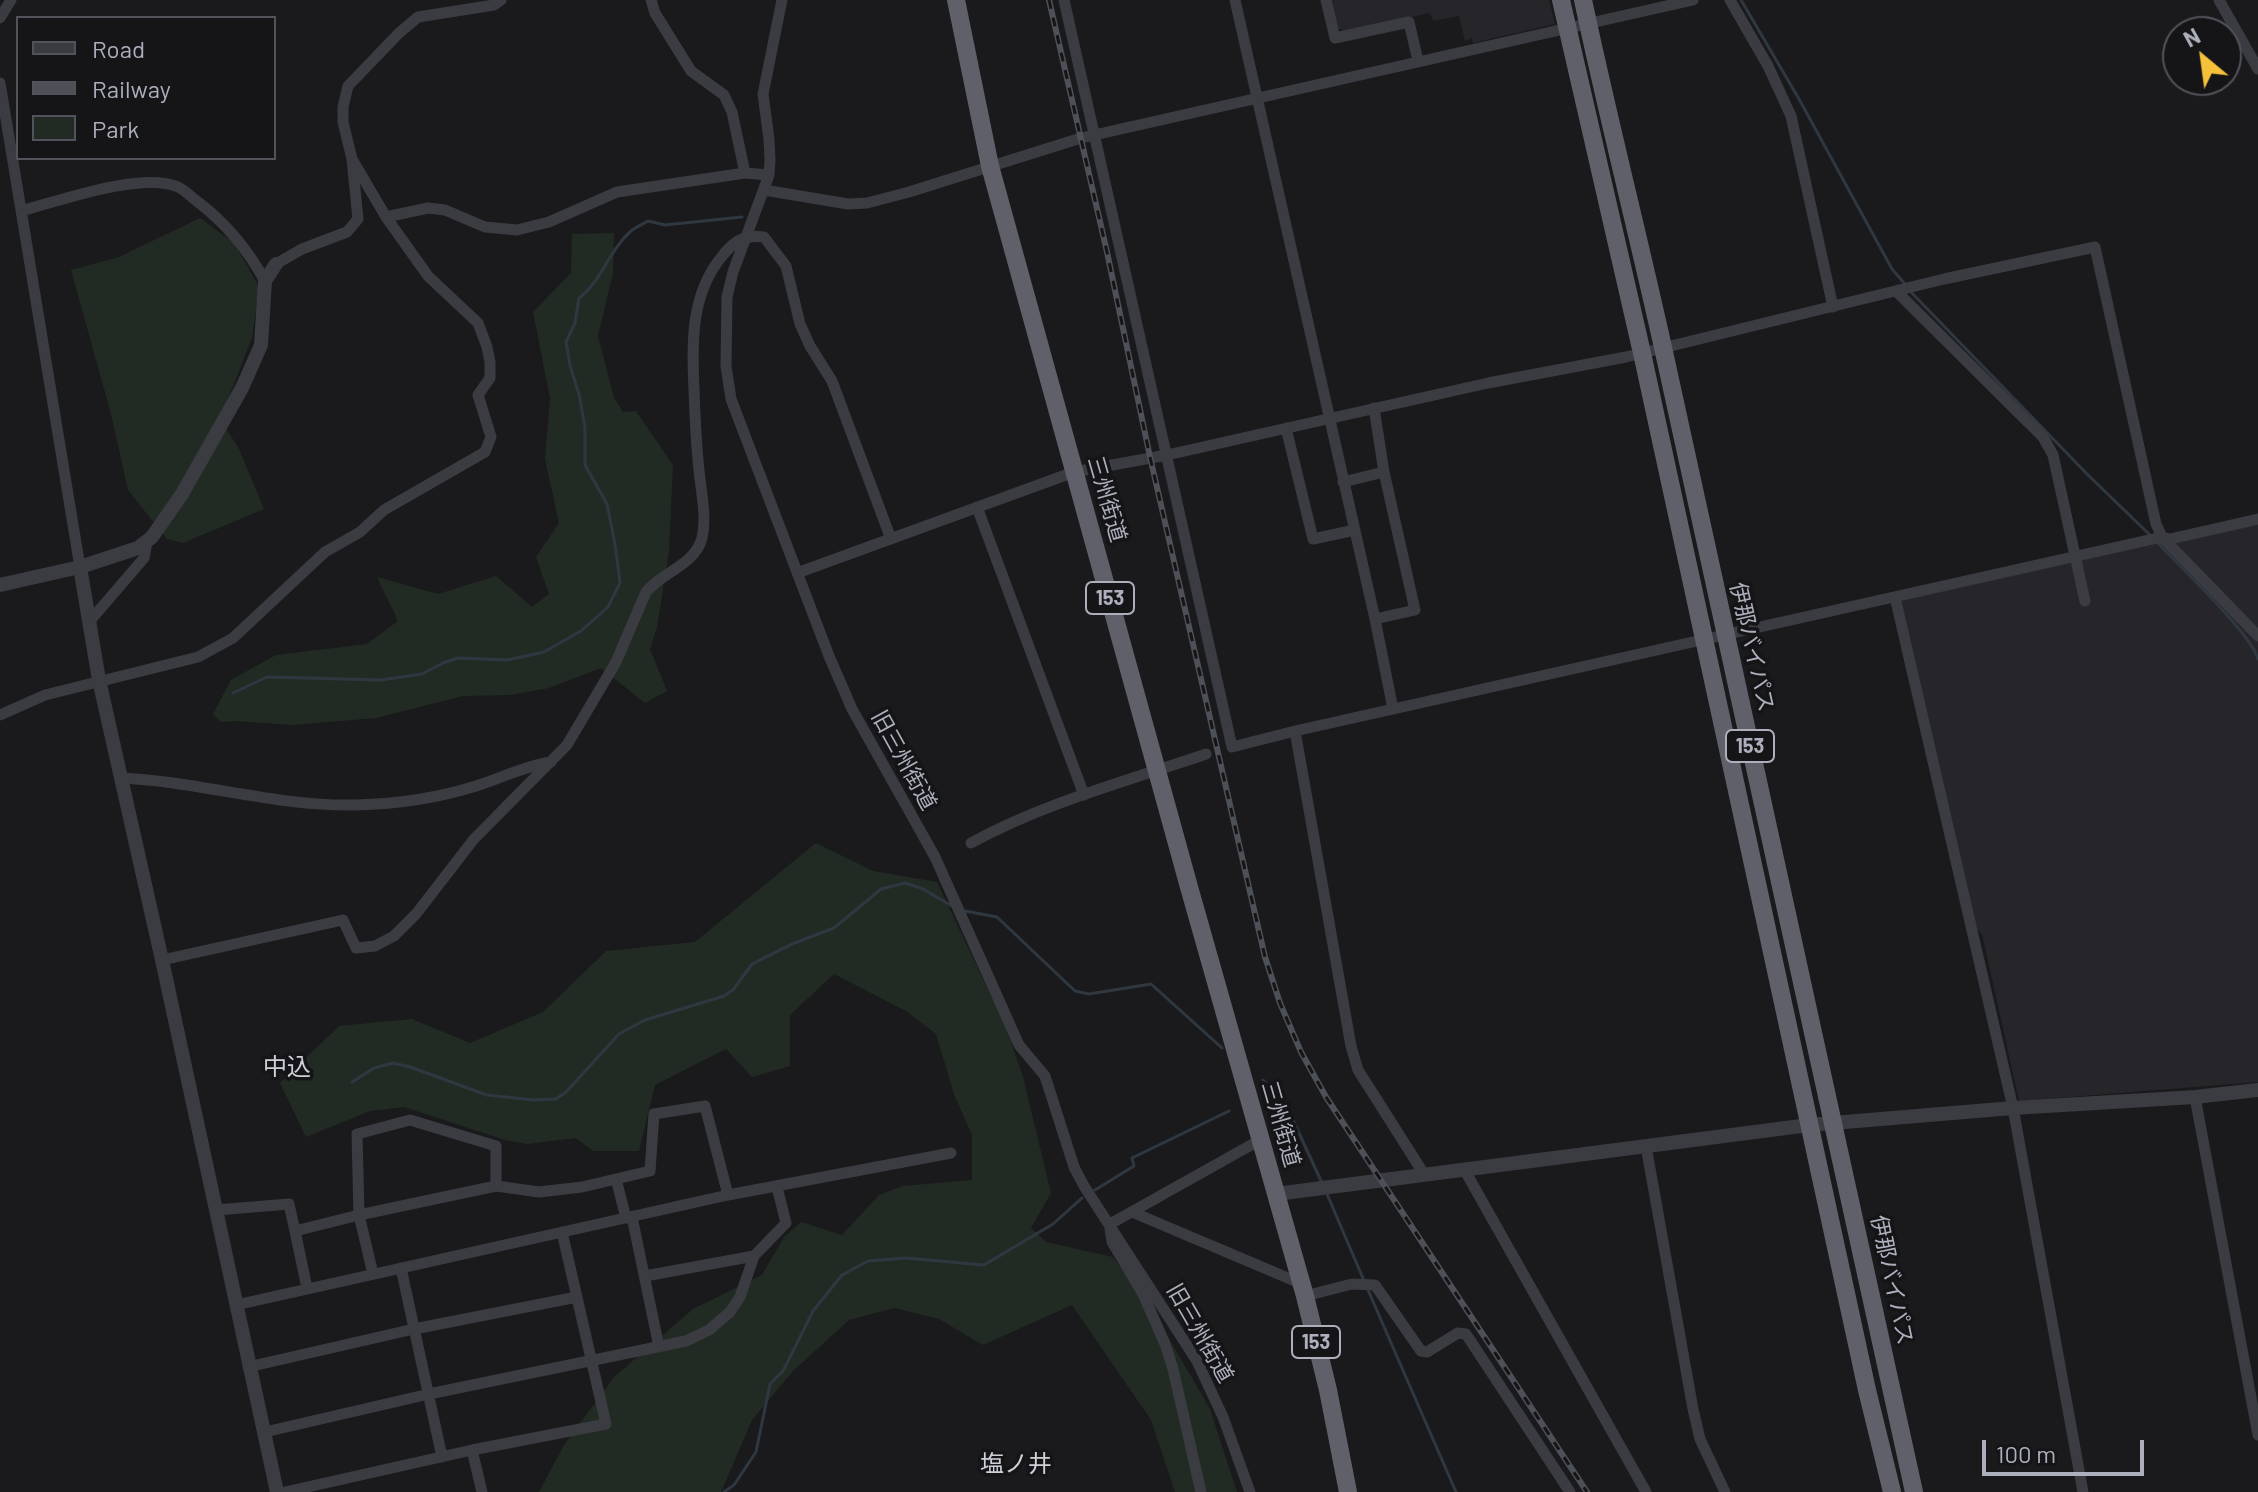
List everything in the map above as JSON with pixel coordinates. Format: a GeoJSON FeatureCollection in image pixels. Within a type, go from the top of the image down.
{"type":"FeatureCollection","features":[{"type":"Feature","properties":{"kind":"highway","name":"三州街道"},"geometry":{"type":"LineString","coordinates":[[956,0],[990,166],[1276,1194]]}},
{"type":"Feature","properties":{"kind":"highway","name":"伊那バイパス"},"geometry":{"type":"LineString","coordinates":[[1561,0],[1642,353],[1867,1390],[1892,1492]]}},
{"type":"Feature","properties":{"kind":"highway","name":"伊那バイパス"},"geometry":{"type":"LineString","coordinates":[[1583,0],[1663,348],[1914,1492]]}},
{"type":"Feature","properties":{"kind":"highway","name":"153"},"geometry":{"type":"LineString","coordinates":[[1276,1194],[1328,1390],[1348,1492]]}},
{"type":"Feature","properties":{"kind":"street"},"geometry":{"type":"LineString","coordinates":[[0,18],[11,0]]}},
{"type":"Feature","properties":{"kind":"street"},"geometry":{"type":"LineString","coordinates":[[0,585],[80,567],[138,548],[152,537],[182,494],[242,388],[261,345],[265,281],[276,264],[302,249],[347,232],[358,219],[352,159],[343,122],[348,86],[418,17],[494,5],[501,0]]}},
{"type":"Feature","properties":{"kind":"street"},"geometry":{"type":"LineString","coordinates":[[651,0],[655,13],[691,71],[724,95],[732,112],[745,173]]}},
{"type":"Feature","properties":{"kind":"street","name":"旧三州街道"},"geometry":{"type":"LineString","coordinates":[[782,0],[763,94],[769,139],[769,175],[733,272],[727,297],[726,366],[731,399],[852,709],[935,857],[1019,1045],[1045,1076],[1074,1167],[1197,1361],[1223,1417],[1250,1492]]}},
{"type":"Feature","properties":{"kind":"street"},"geometry":{"type":"LineString","coordinates":[[1064,0],[1232,747],[1724,634],[2258,519]]}},
{"type":"Feature","properties":{"kind":"street"},"geometry":{"type":"LineString","coordinates":[[1235,0],[1393,709]]}},
{"type":"Feature","properties":{"kind":"street"},"geometry":{"type":"LineString","coordinates":[[1326,0],[1335,38],[1409,22],[1418,61]]}},
{"type":"Feature","properties":{"kind":"street"},"geometry":{"type":"LineString","coordinates":[[764,190],[848,204],[867,203],[1094,135],[1693,0]]}},
{"type":"Feature","properties":{"kind":"street"},"geometry":{"type":"LineString","coordinates":[[1730,0],[1768,66],[1791,116],[1833,307]]}},
{"type":"Feature","properties":{"kind":"street"},"geometry":{"type":"LineString","coordinates":[[2219,0],[2258,69]]}},
{"type":"Feature","properties":{"kind":"street"},"geometry":{"type":"LineString","coordinates":[[0,83],[99,680],[277,1492]]}},
{"type":"Feature","properties":{"kind":"street"},"geometry":{"type":"LineString","coordinates":[[0,715],[45,695],[198,657],[233,638],[325,552],[360,532],[384,510],[485,452],[491,437],[478,395],[490,378],[490,362],[478,323],[428,276],[386,217],[352,159]]}},
{"type":"Feature","properties":{"kind":"street"},"geometry":{"type":"LineString","coordinates":[[386,217],[428,208],[445,210],[485,227],[517,230],[549,222],[617,192],[745,173],[769,175]]}},
{"type":"Feature","properties":{"kind":"street"},"geometry":{"type":"LineString","coordinates":[[21,211],[111,187],[140,183],[177,187],[218,217],[251,256],[265,281]]}},
{"type":"Feature","properties":{"kind":"street"},"geometry":{"type":"LineString","coordinates":[[162,960],[343,920],[356,948],[375,946],[394,936],[416,914],[474,839],[567,745],[616,662],[646,592],[652,584],[691,558],[700,547],[704,515],[695,399],[695,315],[704,283],[717,261],[733,243],[748,235],[764,237],[786,266],[800,324],[832,381],[891,539]]}},
{"type":"Feature","properties":{"kind":"street"},"geometry":{"type":"LineString","coordinates":[[797,573],[1074,472],[1167,455],[1374,408],[1642,353],[1915,286],[2095,247],[2161,538],[2258,636]]}},
{"type":"Feature","properties":{"kind":"street"},"geometry":{"type":"LineString","coordinates":[[1898,291],[2043,437],[2053,455],[2085,601]]}},
{"type":"Feature","properties":{"kind":"street"},"geometry":{"type":"LineString","coordinates":[[1374,408],[1384,472],[1415,610],[1375,619]]}},
{"type":"Feature","properties":{"kind":"street"},"geometry":{"type":"LineString","coordinates":[[1286,428],[1313,539],[1355,530]]}},
{"type":"Feature","properties":{"kind":"street"},"geometry":{"type":"LineString","coordinates":[[1343,482],[1384,472]]}},
{"type":"Feature","properties":{"kind":"street"},"geometry":{"type":"LineString","coordinates":[[977,507],[1084,795]]}},
{"type":"Feature","properties":{"kind":"street"},"geometry":{"type":"LineString","coordinates":[[89,622],[144,558],[147,542]]}},
{"type":"Feature","properties":{"kind":"street"},"geometry":{"type":"LineString","coordinates":[[1895,597],[2013,1108],[2083,1492]]}},
{"type":"Feature","properties":{"kind":"street"},"geometry":{"type":"LineString","coordinates":[[1295,731],[1351,1046],[1358,1070],[1424,1174]]}},
{"type":"Feature","properties":{"kind":"street"},"geometry":{"type":"LineString","coordinates":[[971,843],[1001,827],[1084,795],[1206,754]]}},
{"type":"Feature","properties":{"kind":"street"},"geometry":{"type":"LineString","coordinates":[[120,778],[151,779],[307,804],[357,805],[413,800],[462,791],[532,765],[551,762]]}},
{"type":"Feature","properties":{"kind":"street"},"geometry":{"type":"LineString","coordinates":[[1276,1194],[1833,1122],[2258,1090]]}},
{"type":"Feature","properties":{"kind":"street"},"geometry":{"type":"LineString","coordinates":[[2195,1097],[2258,1435]]}},
{"type":"Feature","properties":{"kind":"street"},"geometry":{"type":"LineString","coordinates":[[295,1231],[496,1186],[539,1192],[582,1187],[650,1171],[654,1114],[705,1106],[728,1195]]}},
{"type":"Feature","properties":{"kind":"street"},"geometry":{"type":"LineString","coordinates":[[373,1274],[359,1215],[357,1134],[410,1120],[496,1146],[496,1186]]}},
{"type":"Feature","properties":{"kind":"street"},"geometry":{"type":"LineString","coordinates":[[1201,1492],[1169,1356],[1143,1294],[1112,1242],[1110,1224],[1260,1140]]}},
{"type":"Feature","properties":{"kind":"street"},"geometry":{"type":"LineString","coordinates":[[1646,1146],[1693,1409],[1700,1439],[1725,1492]]}},
{"type":"Feature","properties":{"kind":"street"},"geometry":{"type":"LineString","coordinates":[[236,1305],[728,1195],[951,1153]]}},
{"type":"Feature","properties":{"kind":"street"},"geometry":{"type":"LineString","coordinates":[[1464,1169],[1646,1492]]}},
{"type":"Feature","properties":{"kind":"street"},"geometry":{"type":"LineString","coordinates":[[616,1179],[645,1276],[659,1347]]}},
{"type":"Feature","properties":{"kind":"street"},"geometry":{"type":"LineString","coordinates":[[265,1432],[429,1394],[686,1341],[709,1330],[730,1312],[740,1297],[754,1256],[786,1223],[777,1187]]}},
{"type":"Feature","properties":{"kind":"street"},"geometry":{"type":"LineString","coordinates":[[216,1210],[289,1204],[307,1288]]}},
{"type":"Feature","properties":{"kind":"street"},"geometry":{"type":"LineString","coordinates":[[1132,1212],[1303,1290],[1364,1283],[1375,1285],[1421,1351],[1427,1352],[1458,1333],[1466,1334],[1570,1492]]}},
{"type":"Feature","properties":{"kind":"street"},"geometry":{"type":"LineString","coordinates":[[285,1492],[606,1424],[562,1232]]}},
{"type":"Feature","properties":{"kind":"street"},"geometry":{"type":"LineString","coordinates":[[645,1276],[754,1256]]}},
{"type":"Feature","properties":{"kind":"street"},"geometry":{"type":"LineString","coordinates":[[401,1268],[442,1457]]}},
{"type":"Feature","properties":{"kind":"street"},"geometry":{"type":"LineString","coordinates":[[248,1367],[414,1329],[577,1297]]}},
{"type":"Feature","properties":{"kind":"street"},"geometry":{"type":"LineString","coordinates":[[472,1450],[482,1492]]}},
{"type":"Feature","properties":{"kind":"shaded area"},"geometry":{"type":"Polygon","coordinates":[[[1331,0],[1549,0],[1555,24],[1473,43],[1472,38],[1465,41],[1459,16],[1433,21],[1430,13],[1344,31],[1337,28],[1331,0]]]}},
{"type":"Feature","properties":{"kind":"shaded area"},"geometry":{"type":"Polygon","coordinates":[[[2258,518],[2258,1082],[2019,1101],[1982,934],[1972,924],[1901,600],[2258,518]]]}},
{"type":"Feature","properties":{"kind":"green space"},"geometry":{"type":"Polygon","coordinates":[[[200,218],[234,243],[259,287],[252,338],[220,419],[239,449],[264,509],[183,543],[167,539],[128,490],[111,414],[71,270],[119,257],[200,218]]]}},
{"type":"Feature","properties":{"kind":"green space"},"geometry":{"type":"Polygon","coordinates":[[[614,233],[613,273],[598,336],[614,398],[623,412],[636,411],[673,465],[669,551],[657,627],[650,649],[667,691],[645,703],[601,668],[549,688],[510,695],[463,696],[376,718],[293,725],[221,722],[213,714],[231,680],[276,655],[367,644],[398,621],[377,577],[438,594],[496,576],[532,607],[549,594],[536,557],[559,523],[545,459],[550,398],[533,312],[571,273],[572,234],[614,233]]]}},
{"type":"Feature","properties":{"kind":"green space"},"geometry":{"type":"Polygon","coordinates":[[[816,843],[873,871],[937,882],[1006,1028],[1023,1077],[1051,1193],[1031,1228],[1046,1242],[1113,1257],[1164,1330],[1210,1409],[1237,1492],[1175,1492],[1151,1420],[1072,1305],[983,1345],[939,1319],[894,1308],[849,1320],[793,1371],[752,1420],[721,1492],[539,1492],[564,1445],[614,1377],[693,1309],[762,1275],[784,1237],[801,1222],[842,1235],[879,1195],[903,1186],[972,1180],[972,1135],[954,1094],[936,1034],[906,1011],[834,974],[790,1015],[790,1066],[752,1077],[726,1049],[655,1085],[639,1151],[593,1151],[576,1138],[527,1144],[505,1140],[404,1107],[370,1111],[306,1137],[280,1083],[339,1026],[412,1019],[470,1043],[543,1012],[606,951],[695,942],[816,843]]]}},
{"type":"Feature","properties":{"kind":"waterway"},"geometry":{"type":"LineString","coordinates":[[1741,0],[1892,269],[1905,284]]}},
{"type":"Feature","properties":{"kind":"waterway"},"geometry":{"type":"LineString","coordinates":[[233,693],[267,677],[381,680],[422,674],[458,658],[507,660],[544,652],[581,631],[608,607],[620,583],[615,544],[607,504],[585,465],[585,427],[566,342],[575,323],[579,298],[594,283],[623,239],[648,221],[665,225],[742,217]]}},
{"type":"Feature","properties":{"kind":"waterway"},"geometry":{"type":"LineString","coordinates":[[1909,290],[2151,536]]}},
{"type":"Feature","properties":{"kind":"waterway"},"geometry":{"type":"LineString","coordinates":[[2156,541],[2228,616],[2258,659]]}},
{"type":"Feature","properties":{"kind":"waterway"},"geometry":{"type":"LineString","coordinates":[[352,1082],[374,1068],[393,1063],[487,1095],[556,1099],[619,1034],[645,1020],[724,996],[733,990],[752,964],[834,928],[881,889],[905,883],[923,889],[952,906]]}},
{"type":"Feature","properties":{"kind":"waterway"},"geometry":{"type":"LineString","coordinates":[[965,911],[997,917],[1075,991],[1089,994],[1151,984],[1222,1048]]}},
{"type":"Feature","properties":{"kind":"waterway"},"geometry":{"type":"LineString","coordinates":[[1263,1080],[1287,1107],[1322,1183]]}},
{"type":"Feature","properties":{"kind":"waterway"},"geometry":{"type":"LineString","coordinates":[[1095,1190],[1134,1166],[1132,1158],[1229,1111]]}},
{"type":"Feature","properties":{"kind":"waterway"},"geometry":{"type":"LineString","coordinates":[[1327,1194],[1365,1283]]}},
{"type":"Feature","properties":{"kind":"waterway"},"geometry":{"type":"LineString","coordinates":[[724,1492],[734,1485],[756,1452],[770,1384],[783,1371],[813,1311],[842,1275],[868,1261],[906,1258],[984,1265],[1053,1224],[1082,1198]]}},
{"type":"Feature","properties":{"kind":"waterway"},"geometry":{"type":"LineString","coordinates":[[1368,1290],[1456,1492]]}},
{"type":"Feature","properties":{"kind":"railway"},"geometry":{"type":"LineString","coordinates":[[1049,0],[1265,957],[1280,1003],[1301,1052],[1326,1097],[1587,1492]]}},
{"type":"Feature","properties":{"kind":"district","name":"中込"},"geometry":{"type":"Point","coordinates":[287,1067]}},
{"type":"Feature","properties":{"kind":"district","name":"塩ノ井"},"geometry":{"type":"Point","coordinates":[1016,1464]}}]}
